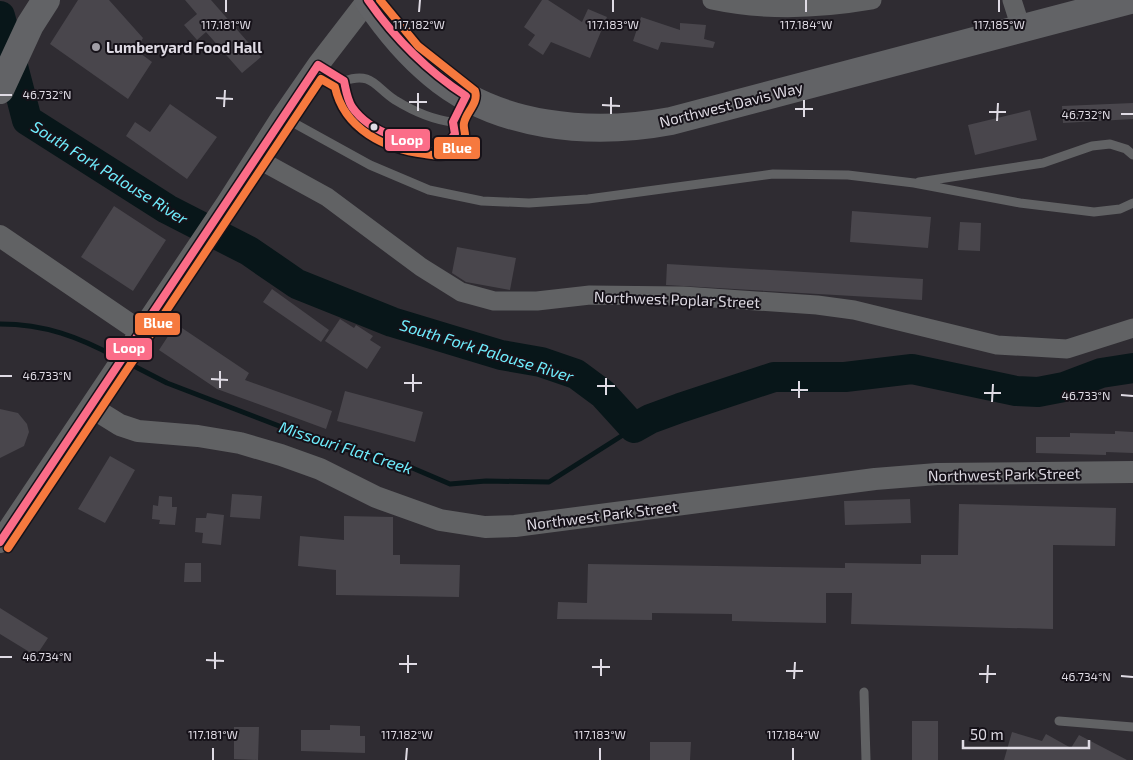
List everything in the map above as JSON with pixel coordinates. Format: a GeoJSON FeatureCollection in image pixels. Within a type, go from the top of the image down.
{"type":"FeatureCollection","features":[{"type":"Feature","properties":{"kind":"main road"},"geometry":{"type":"LineString","coordinates":[[0,90],[30,25],[46,0]]}},
{"type":"Feature","properties":{"kind":"main road","name":"Northwest Davis Way"},"geometry":{"type":"LineString","coordinates":[[368,0],[387,28],[408,52],[434,75],[466,96],[514,116],[574,128],[638,127],[756,100],[1130,0]]}},
{"type":"Feature","properties":{"kind":"street"},"geometry":{"type":"LineString","coordinates":[[0,542],[227,204],[282,117],[318,65],[368,0]]}},
{"type":"Feature","properties":{"kind":"street"},"geometry":{"type":"LineString","coordinates":[[712,0],[731,4],[788,7],[872,0]]}},
{"type":"Feature","properties":{"kind":"street"},"geometry":{"type":"LineString","coordinates":[[1012,0],[1021,28]]}},
{"type":"Feature","properties":{"kind":"street","name":"Northwest Poplar Street"},"geometry":{"type":"LineString","coordinates":[[256,158],[327,196],[421,267],[460,292],[494,301],[537,301],[608,295],[683,296],[817,305],[854,310],[997,344],[1067,349],[1133,328]]}},
{"type":"Feature","properties":{"kind":"street"},"geometry":{"type":"LineString","coordinates":[[0,236],[136,339]]}},
{"type":"Feature","properties":{"kind":"street","name":"Northwest Park Street"},"geometry":{"type":"LineString","coordinates":[[91,407],[120,425],[138,431],[198,436],[240,443],[320,469],[376,497],[440,520],[485,527],[524,525],[875,479],[937,474],[1133,472]]}},
{"type":"Feature","properties":{"kind":"lane"},"geometry":{"type":"LineString","coordinates":[[318,65],[344,81],[352,108],[367,121],[405,141],[427,146],[446,146],[455,134],[453,122],[466,96]]}},
{"type":"Feature","properties":{"kind":"lane"},"geometry":{"type":"LineString","coordinates":[[344,81],[357,76],[379,84],[394,99],[422,114],[439,120],[453,122]]}},
{"type":"Feature","properties":{"kind":"lane"},"geometry":{"type":"LineString","coordinates":[[282,117],[370,165],[429,190],[482,201],[529,203],[588,198],[773,174],[848,175],[914,183],[1020,203],[1094,212],[1120,209],[1133,202]]}},
{"type":"Feature","properties":{"kind":"lane"},"geometry":{"type":"LineString","coordinates":[[914,183],[1043,163],[1092,146],[1110,144],[1126,149],[1133,155]]}},
{"type":"Feature","properties":{"kind":"lane"},"geometry":{"type":"LineString","coordinates":[[864,692],[866,760]]}},
{"type":"Feature","properties":{"kind":"lane"},"geometry":{"type":"LineString","coordinates":[[1059,721],[1133,727]]}},
{"type":"Feature","properties":{"kind":"building","name":"Lumberyard Food Hall"},"geometry":{"type":"Polygon","coordinates":[[[78,0],[109,0],[143,38],[136,50],[152,62],[128,99],[50,44],[78,0]]]}},
{"type":"Feature","properties":{"kind":"building"},"geometry":{"type":"Polygon","coordinates":[[[185,0],[211,0],[261,57],[242,73],[206,32],[197,40],[184,25],[197,14],[185,0]]]}},
{"type":"Feature","properties":{"kind":"building"},"geometry":{"type":"Polygon","coordinates":[[[542,0],[548,0],[582,22],[588,9],[607,17],[590,58],[551,42],[543,55],[528,45],[535,35],[524,27],[542,0]]]}},
{"type":"Feature","properties":{"kind":"building"},"geometry":{"type":"Polygon","coordinates":[[[641,17],[680,30],[680,23],[706,25],[704,39],[715,42],[713,48],[661,42],[658,50],[633,41],[641,17]]]}},
{"type":"Feature","properties":{"kind":"building"},"geometry":{"type":"Polygon","coordinates":[[[1133,103],[1133,119],[1063,123],[1062,106],[1133,103]]]}},
{"type":"Feature","properties":{"kind":"building"},"geometry":{"type":"Polygon","coordinates":[[[170,104],[217,137],[187,179],[126,136],[135,122],[150,132],[170,104]]]}},
{"type":"Feature","properties":{"kind":"building"},"geometry":{"type":"Polygon","coordinates":[[[1030,110],[1037,140],[975,155],[968,125],[1030,110]]]}},
{"type":"Feature","properties":{"kind":"building"},"geometry":{"type":"Polygon","coordinates":[[[114,206],[166,240],[133,291],[81,257],[114,206]]]}},
{"type":"Feature","properties":{"kind":"building"},"geometry":{"type":"Polygon","coordinates":[[[852,211],[931,217],[928,248],[850,242],[852,211]]]}},
{"type":"Feature","properties":{"kind":"building"},"geometry":{"type":"Polygon","coordinates":[[[960,222],[981,223],[980,251],[958,250],[960,222]]]}},
{"type":"Feature","properties":{"kind":"building"},"geometry":{"type":"Polygon","coordinates":[[[457,247],[516,258],[510,290],[466,282],[452,273],[457,247]]]}},
{"type":"Feature","properties":{"kind":"building"},"geometry":{"type":"Polygon","coordinates":[[[667,264],[923,279],[922,300],[666,285],[667,264]]]}},
{"type":"Feature","properties":{"kind":"building"},"geometry":{"type":"Polygon","coordinates":[[[272,289],[329,330],[321,342],[263,302],[272,289]]]}},
{"type":"Feature","properties":{"kind":"building"},"geometry":{"type":"Polygon","coordinates":[[[340,319],[354,328],[356,325],[373,336],[370,340],[381,347],[367,369],[325,341],[340,319]]]}},
{"type":"Feature","properties":{"kind":"building"},"geometry":{"type":"Polygon","coordinates":[[[176,324],[249,373],[245,380],[332,411],[326,429],[217,389],[159,350],[176,324]]]}},
{"type":"Feature","properties":{"kind":"building"},"geometry":{"type":"Polygon","coordinates":[[[345,391],[423,412],[415,442],[337,421],[345,391]]]}},
{"type":"Feature","properties":{"kind":"building"},"geometry":{"type":"Polygon","coordinates":[[[0,409],[18,413],[27,424],[29,432],[24,446],[0,458],[0,409]]]}},
{"type":"Feature","properties":{"kind":"building"},"geometry":{"type":"Polygon","coordinates":[[[1115,431],[1133,432],[1133,453],[1106,452],[1106,455],[1036,453],[1036,437],[1070,437],[1070,433],[1115,434],[1115,431]]]}},
{"type":"Feature","properties":{"kind":"building"},"geometry":{"type":"Polygon","coordinates":[[[110,456],[135,470],[105,523],[78,509],[110,456]]]}},
{"type":"Feature","properties":{"kind":"building"},"geometry":{"type":"Polygon","coordinates":[[[232,494],[262,496],[260,519],[230,517],[232,494]]]}},
{"type":"Feature","properties":{"kind":"building"},"geometry":{"type":"Polygon","coordinates":[[[159,496],[172,497],[172,507],[177,507],[175,525],[159,524],[160,520],[152,519],[153,505],[158,506],[159,496]]]}},
{"type":"Feature","properties":{"kind":"building"},"geometry":{"type":"Polygon","coordinates":[[[910,499],[911,523],[845,525],[844,501],[910,499]]]}},
{"type":"Feature","properties":{"kind":"building"},"geometry":{"type":"Polygon","coordinates":[[[959,504],[1116,508],[1115,546],[1053,545],[1053,629],[851,624],[852,593],[826,593],[826,623],[732,621],[732,614],[652,613],[652,620],[557,619],[558,602],[587,603],[588,564],[845,568],[845,563],[921,564],[921,555],[958,555],[959,504]]]}},
{"type":"Feature","properties":{"kind":"building"},"geometry":{"type":"Polygon","coordinates":[[[207,513],[224,515],[221,545],[202,543],[203,533],[195,532],[196,518],[206,518],[207,513]]]}},
{"type":"Feature","properties":{"kind":"building"},"geometry":{"type":"Polygon","coordinates":[[[344,516],[393,517],[393,555],[400,555],[400,564],[460,565],[459,597],[336,595],[336,570],[298,566],[300,536],[344,540],[344,516]]]}},
{"type":"Feature","properties":{"kind":"building"},"geometry":{"type":"Polygon","coordinates":[[[185,563],[201,563],[201,582],[184,582],[185,563]]]}},
{"type":"Feature","properties":{"kind":"building"},"geometry":{"type":"Polygon","coordinates":[[[0,608],[48,638],[36,656],[0,634],[0,608]]]}},
{"type":"Feature","properties":{"kind":"building"},"geometry":{"type":"Polygon","coordinates":[[[912,721],[938,721],[938,760],[912,760],[912,721]]]}},
{"type":"Feature","properties":{"kind":"building"},"geometry":{"type":"Polygon","coordinates":[[[330,725],[360,726],[360,736],[365,736],[365,753],[301,751],[301,730],[330,730],[330,725]]]}},
{"type":"Feature","properties":{"kind":"building"},"geometry":{"type":"Polygon","coordinates":[[[234,727],[259,727],[258,760],[234,759],[234,727]]]}},
{"type":"Feature","properties":{"kind":"building"},"geometry":{"type":"Polygon","coordinates":[[[1012,732],[1042,741],[1046,734],[1071,748],[1079,735],[1127,760],[1004,760],[1012,732]]]}},
{"type":"Feature","properties":{"kind":"building"},"geometry":{"type":"Polygon","coordinates":[[[650,742],[691,742],[690,760],[650,760],[650,742]]]}},
{"type":"Feature","properties":{"kind":"waterway","name":"South Fork Palouse River"},"geometry":{"type":"LineString","coordinates":[[0,16],[27,120],[167,209],[249,251],[297,284],[392,322],[501,355],[541,362],[576,374],[603,394],[634,428],[650,419],[680,408],[774,377],[845,377],[912,369],[1016,391],[1038,392],[1064,387],[1101,373],[1133,368]]}},
{"type":"Feature","properties":{"kind":"waterway","name":"Missouri Flat Creek"},"geometry":{"type":"LineString","coordinates":[[0,324],[32,326],[61,333],[118,358]]}},
{"type":"Feature","properties":{"kind":"waterway","name":"Missouri Flat Creek"},"geometry":{"type":"LineString","coordinates":[[128,363],[167,383],[326,444],[403,464],[450,484],[486,481],[549,482],[634,428]]}},
{"type":"Feature","properties":{"kind":"transit line","name":"Loop"},"geometry":{"type":"LineString","coordinates":[[0,542],[318,65],[344,81],[352,107],[360,117],[382,132],[421,143],[446,145],[455,134],[453,122],[466,96],[438,76],[412,53],[389,28],[368,0]]}},
{"type":"Feature","properties":{"kind":"transit line","name":"Blue"},"geometry":{"type":"LineString","coordinates":[[8,548],[321,79],[335,87],[340,102],[347,114],[357,125],[381,142],[410,151],[442,156],[452,153],[462,142],[465,137],[465,119],[474,103],[475,91],[418,46],[380,0]]}},
{"type":"Feature","properties":{"kind":"place","name":"Lumberyard Food Hall"},"geometry":{"type":"Point","coordinates":[96,47]}}]}
